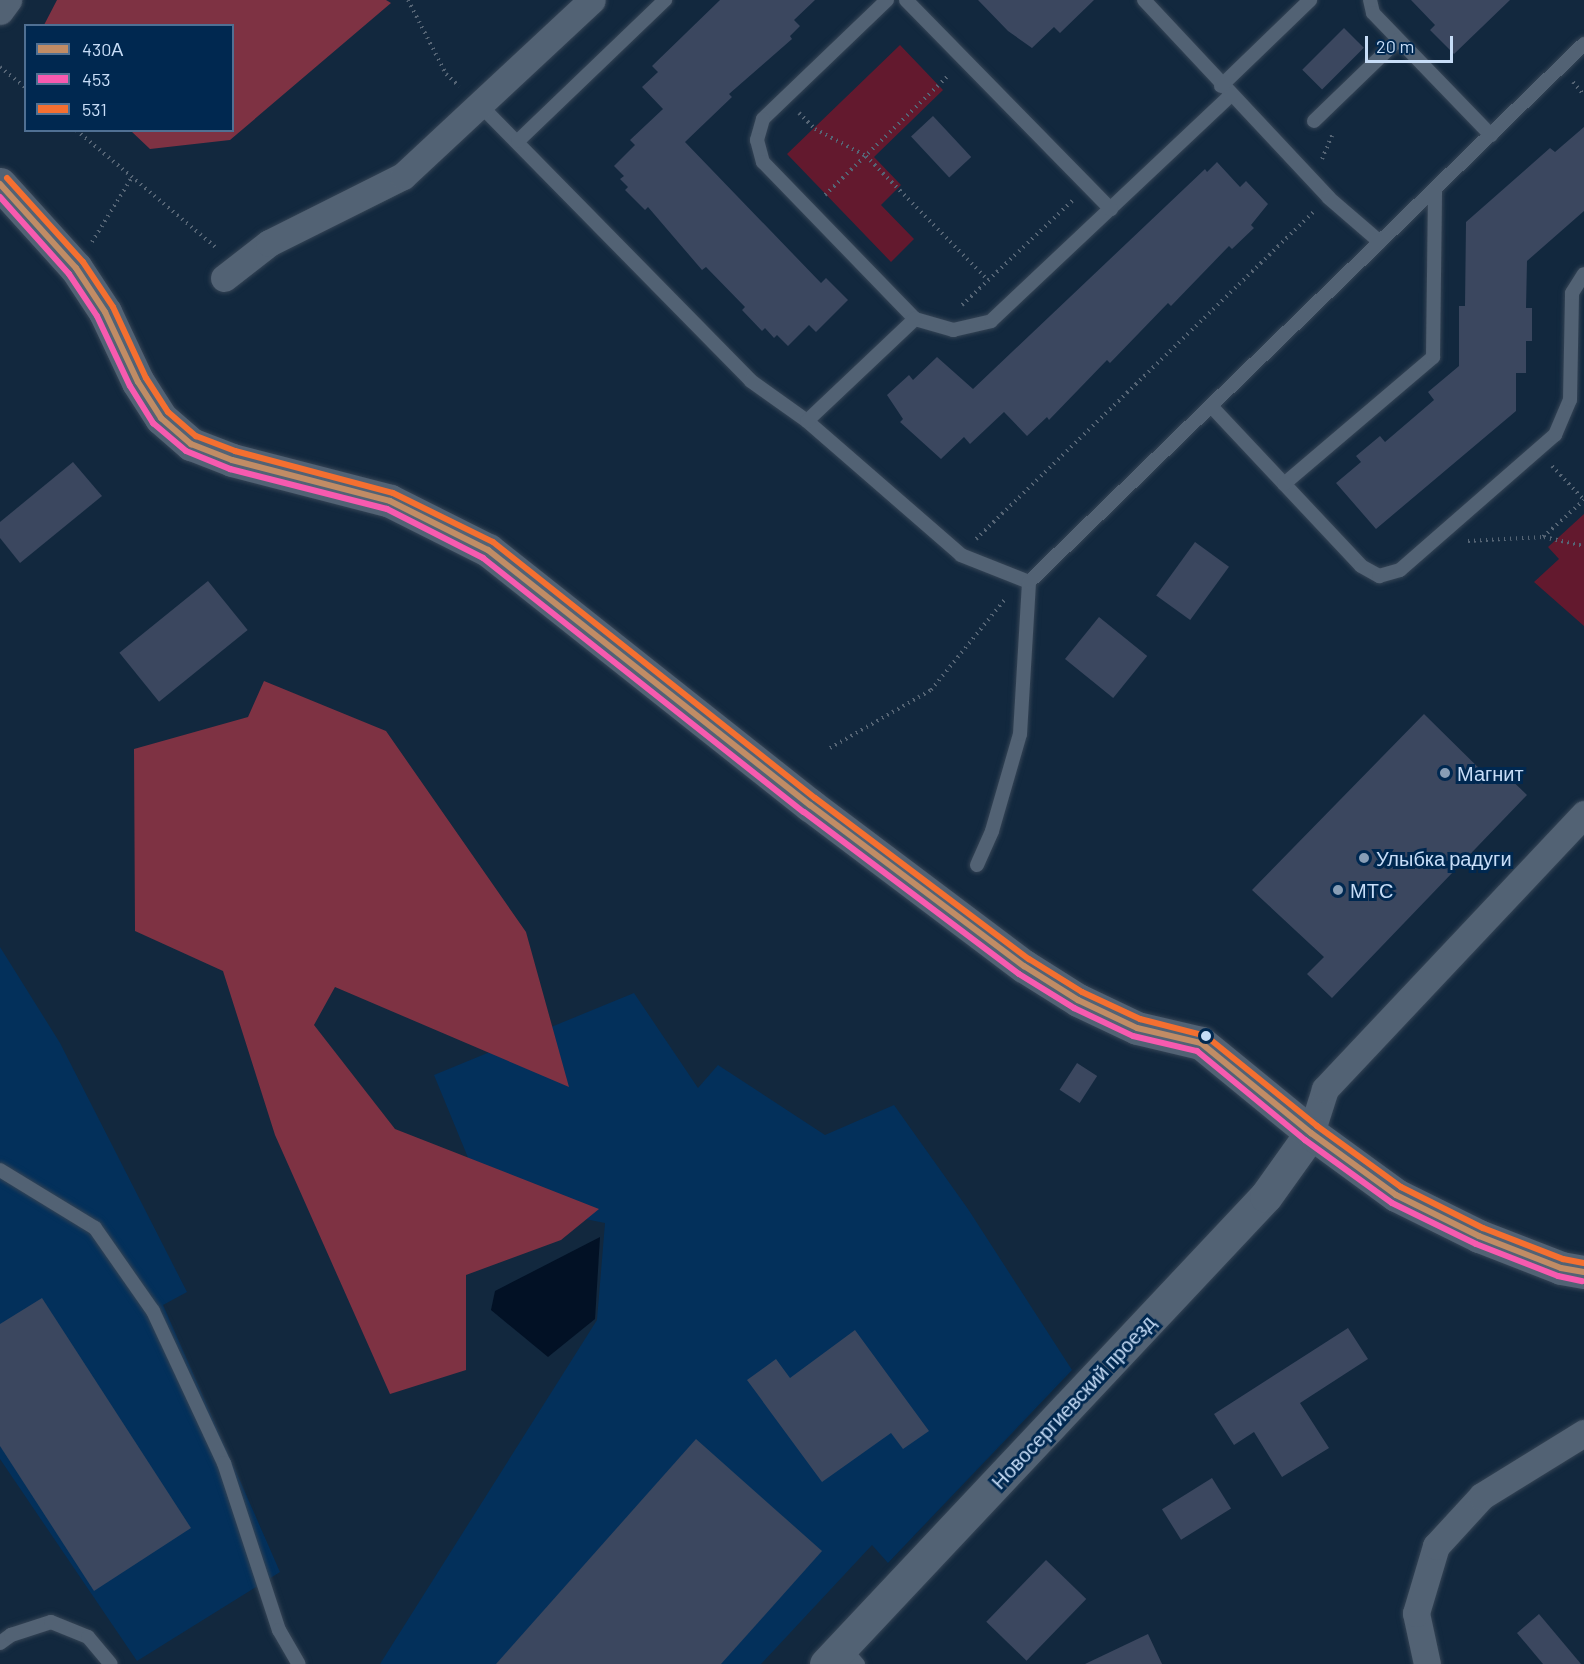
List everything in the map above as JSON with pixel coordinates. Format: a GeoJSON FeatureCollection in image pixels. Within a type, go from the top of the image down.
{"type":"FeatureCollection","features":[{"type":"Feature","properties":{"kind":"main road"},"geometry":{"type":"LineString","coordinates":[[0,184],[76,268],[105,312],[138,382],[161,418],[191,444],[274,472],[390,501],[488,550],[810,805],[1024,966],[1078,1000],[1137,1028],[1201,1043],[1311,1133],[1396,1195],[1479,1236],[1561,1268],[1584,1272]]}},
{"type":"Feature","properties":{"kind":"main road","name":"Новосергиевский проезд"},"geometry":{"type":"LineString","coordinates":[[842,1658],[1266,1196],[1311,1133]]}},
{"type":"Feature","properties":{"kind":"street"},"geometry":{"type":"LineString","coordinates":[[0,11],[8,0]]}},
{"type":"Feature","properties":{"kind":"street"},"geometry":{"type":"LineString","coordinates":[[232,272],[269,243],[403,176],[481,106],[592,0]]}},
{"type":"Feature","properties":{"kind":"street"},"geometry":{"type":"LineString","coordinates":[[1311,1133],[1325,1089],[1584,814]]}},
{"type":"Feature","properties":{"kind":"street"},"geometry":{"type":"LineString","coordinates":[[1427,1664],[1416,1613],[1436,1546],[1482,1496],[1584,1433]]}},
{"type":"Feature","properties":{"kind":"lane"},"geometry":{"type":"LineString","coordinates":[[518,141],[665,0]]}},
{"type":"Feature","properties":{"kind":"lane"},"geometry":{"type":"LineString","coordinates":[[887,0],[764,119],[758,140],[763,162],[915,319],[953,330],[991,321],[1111,208],[1226,91],[1310,0]]}},
{"type":"Feature","properties":{"kind":"lane"},"geometry":{"type":"LineString","coordinates":[[906,0],[1111,208]]}},
{"type":"Feature","properties":{"kind":"lane"},"geometry":{"type":"LineString","coordinates":[[1144,0],[1226,91],[1329,198],[1380,242]]}},
{"type":"Feature","properties":{"kind":"lane"},"geometry":{"type":"LineString","coordinates":[[1369,1],[1373,13],[1491,135]]}},
{"type":"Feature","properties":{"kind":"lane"},"geometry":{"type":"LineString","coordinates":[[1314,121],[1398,40]]}},
{"type":"Feature","properties":{"kind":"lane"},"geometry":{"type":"LineString","coordinates":[[977,865],[992,831],[1020,734],[1029,582],[1584,44]]}},
{"type":"Feature","properties":{"kind":"lane"},"geometry":{"type":"LineString","coordinates":[[481,106],[518,141],[751,381],[807,421],[961,555],[1029,582]]}},
{"type":"Feature","properties":{"kind":"lane"},"geometry":{"type":"LineString","coordinates":[[1284,484],[1433,357],[1435,189]]}},
{"type":"Feature","properties":{"kind":"lane"},"geometry":{"type":"LineString","coordinates":[[1211,406],[1361,566],[1379,576],[1400,570],[1555,435],[1570,400],[1572,293],[1584,274]]}},
{"type":"Feature","properties":{"kind":"lane"},"geometry":{"type":"LineString","coordinates":[[807,421],[915,319]]}},
{"type":"Feature","properties":{"kind":"lane"},"geometry":{"type":"LineString","coordinates":[[0,1170],[94,1228],[153,1311],[224,1463],[279,1630],[299,1664]]}},
{"type":"Feature","properties":{"kind":"lane"},"geometry":{"type":"LineString","coordinates":[[0,1643],[11,1635],[51,1622],[88,1637],[111,1664]]}},
{"type":"Feature","properties":{"kind":"path"},"geometry":{"type":"LineString","coordinates":[[408,0],[446,74],[481,106]]}},
{"type":"Feature","properties":{"kind":"path"},"geometry":{"type":"LineString","coordinates":[[809,210],[965,60]]}},
{"type":"Feature","properties":{"kind":"path"},"geometry":{"type":"LineString","coordinates":[[0,67],[24,86]]}},
{"type":"Feature","properties":{"kind":"path"},"geometry":{"type":"LineString","coordinates":[[785,98],[815,129],[866,156],[988,280]]}},
{"type":"Feature","properties":{"kind":"path"},"geometry":{"type":"LineString","coordinates":[[78,132],[132,177],[232,272]]}},
{"type":"Feature","properties":{"kind":"path"},"geometry":{"type":"LineString","coordinates":[[76,268],[132,177]]}},
{"type":"Feature","properties":{"kind":"path"},"geometry":{"type":"LineString","coordinates":[[939,326],[1089,185]]}},
{"type":"Feature","properties":{"kind":"path"},"geometry":{"type":"LineString","coordinates":[[961,555],[1329,198]]}},
{"type":"Feature","properties":{"kind":"path"},"geometry":{"type":"LineString","coordinates":[[1538,451],[1584,500],[1543,537]]}},
{"type":"Feature","properties":{"kind":"path"},"geometry":{"type":"LineString","coordinates":[[1431,544],[1543,537],[1584,546]]}},
{"type":"Feature","properties":{"kind":"path"},"geometry":{"type":"LineString","coordinates":[[830,748],[931,690],[1008,597],[1029,582]]}},
{"type":"Feature","properties":{"kind":"shaded area"},"geometry":{"type":"Polygon","coordinates":[[[57,0],[386,0],[391,3],[230,140],[150,149],[132,132],[234,132],[234,24],[45,24],[57,0]]]}},
{"type":"Feature","properties":{"kind":"shaded area"},"geometry":{"type":"Polygon","coordinates":[[[900,45],[943,90],[874,157],[901,185],[881,205],[914,239],[891,262],[787,154],[900,45]]]}},
{"type":"Feature","properties":{"kind":"shaded area"},"geometry":{"type":"Polygon","coordinates":[[[1584,514],[1584,626],[1534,582],[1559,559],[1548,547],[1584,514]]]}},
{"type":"Feature","properties":{"kind":"shaded area"},"geometry":{"type":"Polygon","coordinates":[[[264,681],[386,731],[526,932],[569,1087],[335,987],[314,1025],[395,1129],[599,1209],[561,1240],[466,1275],[466,1370],[390,1394],[275,1135],[223,971],[135,931],[134,749],[248,717],[264,681]]]}},
{"type":"Feature","properties":{"kind":"shaded area"},"geometry":{"type":"Polygon","coordinates":[[[0,947],[60,1043],[187,1292],[163,1305],[280,1572],[137,1661],[0,1459],[0,947]]]}},
{"type":"Feature","properties":{"kind":"shaded area"},"geometry":{"type":"Polygon","coordinates":[[[634,993],[698,1088],[718,1065],[825,1135],[894,1105],[968,1209],[1072,1370],[888,1563],[872,1545],[761,1664],[380,1664],[597,1320],[605,1223],[485,1199],[434,1075],[634,993]]]}},
{"type":"Feature","properties":{"kind":"shaded area"},"geometry":{"type":"Polygon","coordinates":[[[600,1237],[595,1319],[548,1357],[491,1310],[495,1291],[600,1237]]]}},
{"type":"Feature","properties":{"kind":"building"},"geometry":{"type":"Polygon","coordinates":[[[720,0],[815,0],[794,20],[800,26],[790,36],[792,39],[729,94],[732,97],[685,142],[821,283],[826,278],[848,300],[816,332],[809,325],[788,346],[777,335],[774,338],[765,328],[762,331],[742,310],[745,307],[706,267],[702,270],[648,207],[645,210],[625,190],[628,187],[620,179],[624,176],[614,166],[635,145],[630,140],[663,109],[642,87],[658,72],[652,66],[720,0]]]}},
{"type":"Feature","properties":{"kind":"building"},"geometry":{"type":"Polygon","coordinates":[[[978,0],[1094,0],[1060,33],[1054,27],[1032,48],[1008,31],[978,0]]]}},
{"type":"Feature","properties":{"kind":"building"},"geometry":{"type":"Polygon","coordinates":[[[1411,0],[1510,0],[1454,54],[1430,30],[1435,25],[1411,0]]]}},
{"type":"Feature","properties":{"kind":"building"},"geometry":{"type":"Polygon","coordinates":[[[1344,28],[1364,48],[1322,90],[1302,70],[1344,28]]]}},
{"type":"Feature","properties":{"kind":"building"},"geometry":{"type":"Polygon","coordinates":[[[933,116],[971,157],[949,177],[911,136],[933,116]]]}},
{"type":"Feature","properties":{"kind":"building"},"geometry":{"type":"Polygon","coordinates":[[[1584,127],[1584,211],[1527,261],[1526,308],[1532,308],[1532,341],[1526,341],[1526,373],[1516,373],[1516,411],[1376,529],[1336,483],[1361,462],[1356,456],[1380,436],[1385,442],[1434,400],[1428,392],[1459,366],[1459,306],[1465,306],[1466,222],[1550,148],[1555,152],[1584,127]]]}},
{"type":"Feature","properties":{"kind":"building"},"geometry":{"type":"Polygon","coordinates":[[[1217,162],[1240,187],[1246,181],[1268,204],[1251,225],[1254,228],[1232,249],[1229,246],[1171,306],[1168,303],[1110,363],[1107,360],[1049,420],[1047,417],[1027,436],[1004,412],[970,444],[964,437],[941,459],[900,422],[903,419],[887,395],[909,375],[913,380],[937,357],[973,389],[1205,169],[1207,172],[1217,162]]]}},
{"type":"Feature","properties":{"kind":"building"},"geometry":{"type":"Polygon","coordinates":[[[73,462],[102,496],[20,563],[0,538],[0,522],[73,462]]]}},
{"type":"Feature","properties":{"kind":"building"},"geometry":{"type":"Polygon","coordinates":[[[1195,542],[1229,567],[1190,620],[1156,595],[1195,542]]]}},
{"type":"Feature","properties":{"kind":"building"},"geometry":{"type":"Polygon","coordinates":[[[208,581],[248,630],[159,702],[119,653],[208,581]]]}},
{"type":"Feature","properties":{"kind":"building"},"geometry":{"type":"Polygon","coordinates":[[[1099,617],[1147,656],[1113,698],[1065,659],[1099,617]]]}},
{"type":"Feature","properties":{"kind":"building"},"geometry":{"type":"Polygon","coordinates":[[[1424,714],[1492,781],[1502,771],[1527,795],[1332,998],[1307,974],[1324,957],[1252,890],[1424,714]]]}},
{"type":"Feature","properties":{"kind":"building"},"geometry":{"type":"Polygon","coordinates":[[[1077,1063],[1097,1076],[1080,1103],[1060,1090],[1077,1063]]]}},
{"type":"Feature","properties":{"kind":"building"},"geometry":{"type":"Polygon","coordinates":[[[42,1298],[191,1528],[94,1591],[0,1446],[0,1324],[42,1298]]]}},
{"type":"Feature","properties":{"kind":"building"},"geometry":{"type":"Polygon","coordinates":[[[1348,1328],[1368,1359],[1300,1403],[1329,1448],[1282,1477],[1254,1432],[1234,1445],[1214,1414],[1348,1328]]]}},
{"type":"Feature","properties":{"kind":"building"},"geometry":{"type":"Polygon","coordinates":[[[855,1330],[929,1431],[903,1449],[891,1433],[822,1482],[747,1380],[776,1359],[790,1378],[855,1330]]]}},
{"type":"Feature","properties":{"kind":"building"},"geometry":{"type":"Polygon","coordinates":[[[696,1439],[822,1551],[721,1664],[496,1664],[696,1439]]]}},
{"type":"Feature","properties":{"kind":"building"},"geometry":{"type":"Polygon","coordinates":[[[1212,1478],[1231,1509],[1181,1540],[1162,1509],[1212,1478]]]}},
{"type":"Feature","properties":{"kind":"building"},"geometry":{"type":"Polygon","coordinates":[[[1046,1560],[1086,1599],[1027,1661],[986,1622],[1046,1560]]]}},
{"type":"Feature","properties":{"kind":"building"},"geometry":{"type":"Polygon","coordinates":[[[1539,1614],[1581,1664],[1543,1664],[1517,1633],[1539,1614]]]}},
{"type":"Feature","properties":{"kind":"building"},"geometry":{"type":"Polygon","coordinates":[[[1148,1634],[1162,1664],[1085,1664],[1148,1634]]]}},
{"type":"Feature","properties":{"kind":"transit line","name":"531"},"geometry":{"type":"LineString","coordinates":[[7,178],[83,262],[113,307],[146,378],[168,412],[196,436],[235,451],[393,493],[493,542],[815,798],[1029,959],[1082,992],[1140,1019],[1206,1036],[1317,1126],[1401,1187],[1483,1228],[1563,1259],[1584,1263]]}},
{"type":"Feature","properties":{"kind":"transit line","name":"430А"},"geometry":{"type":"LineString","coordinates":[[0,184],[76,268],[105,312],[138,382],[161,418],[191,444],[232,460],[390,501],[488,550],[810,805],[1024,966],[1078,1000],[1137,1028],[1201,1043],[1311,1133],[1396,1195],[1479,1236],[1561,1268],[1584,1272]]}},
{"type":"Feature","properties":{"kind":"transit line","name":"453"},"geometry":{"type":"LineString","coordinates":[[0,197],[69,274],[97,316],[130,386],[153,423],[186,451],[230,469],[387,509],[483,558],[804,812],[1019,974],[1074,1008],[1133,1036],[1197,1051],[1305,1140],[1392,1203],[1476,1244],[1558,1276],[1582,1281]]}},
{"type":"Feature","properties":{"kind":"place","name":"Магнит"},"geometry":{"type":"Point","coordinates":[1445,773]}},
{"type":"Feature","properties":{"kind":"place","name":"Улыбка радуги"},"geometry":{"type":"Point","coordinates":[1364,858]}},
{"type":"Feature","properties":{"kind":"place","name":"МТС"},"geometry":{"type":"Point","coordinates":[1338,890]}}]}
